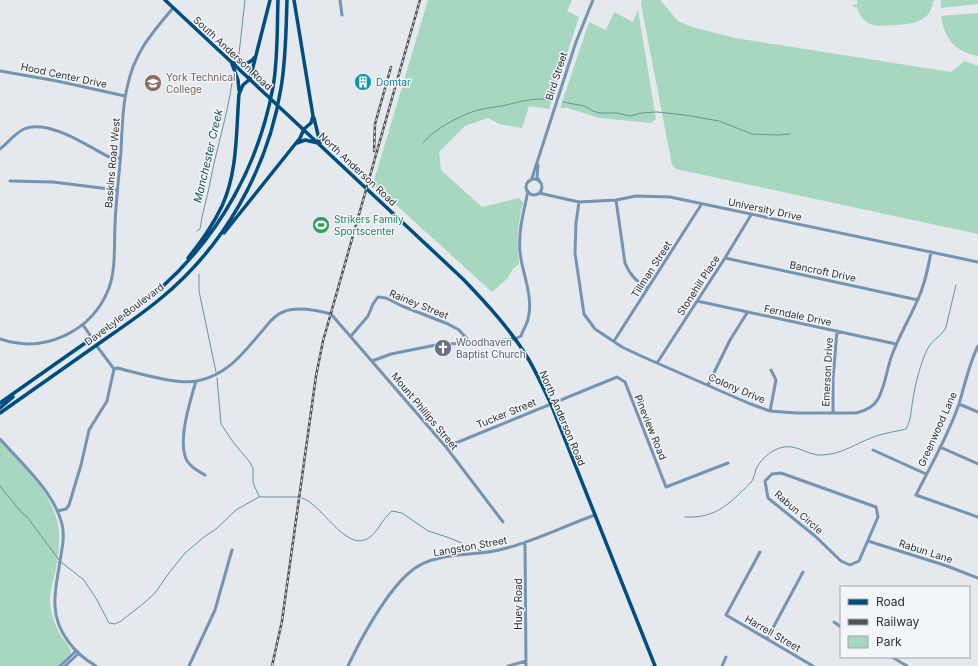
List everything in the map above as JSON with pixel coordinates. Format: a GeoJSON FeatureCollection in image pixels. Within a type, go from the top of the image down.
{"type":"FeatureCollection","features":[{"type":"Feature","properties":{"kind":"main road","name":"South Anderson Road"},"geometry":{"type":"LineString","coordinates":[[165,0],[273,102]]}},
{"type":"Feature","properties":{"kind":"main road"},"geometry":{"type":"LineString","coordinates":[[239,94],[243,85],[250,79],[270,0]]}},
{"type":"Feature","properties":{"kind":"main road","name":"Dave Lyle Boulevard"},"geometry":{"type":"LineString","coordinates":[[0,403],[152,295],[188,261],[206,239],[234,197],[255,152],[273,86],[277,48],[278,0]]}},
{"type":"Feature","properties":{"kind":"main road","name":"Dave Lyle Boulevard"},"geometry":{"type":"LineString","coordinates":[[0,413],[160,299],[187,274],[228,224],[250,184],[265,150],[275,118],[285,56],[287,0]]}},
{"type":"Feature","properties":{"kind":"main road"},"geometry":{"type":"LineString","coordinates":[[294,0],[313,116],[321,144],[309,141],[296,143]]}},
{"type":"Feature","properties":{"kind":"main road"},"geometry":{"type":"LineString","coordinates":[[231,61],[240,64],[248,63],[257,53]]}},
{"type":"Feature","properties":{"kind":"main road"},"geometry":{"type":"LineString","coordinates":[[172,277],[207,232],[226,197],[233,168],[239,94],[238,80],[231,61]]}},
{"type":"Feature","properties":{"kind":"main road","name":"North Anderson Road"},"geometry":{"type":"LineString","coordinates":[[273,102],[321,144],[464,279],[490,307],[515,339],[528,359],[551,404],[655,666]]}},
{"type":"Feature","properties":{"kind":"main road"},"geometry":{"type":"LineString","coordinates":[[203,256],[240,213],[296,143],[304,129],[312,123],[313,116]]}},
{"type":"Feature","properties":{"kind":"main road"},"geometry":{"type":"LineString","coordinates":[[0,408],[29,383]]}},
{"type":"Feature","properties":{"kind":"street"},"geometry":{"type":"LineString","coordinates":[[340,0],[342,15]]}},
{"type":"Feature","properties":{"kind":"street","name":"Bird Street"},"geometry":{"type":"LineString","coordinates":[[515,339],[521,336],[528,318],[529,301],[521,257],[520,240],[528,191],[527,184],[532,178],[576,42],[593,0]]}},
{"type":"Feature","properties":{"kind":"street","name":"Baskins Road West"},"geometry":{"type":"LineString","coordinates":[[0,339],[23,344],[45,343],[66,335],[83,325],[102,302],[112,278],[117,190],[125,96],[132,69],[141,49],[152,32],[173,8]]}},
{"type":"Feature","properties":{"kind":"street","name":"Hood Center Drive"},"geometry":{"type":"LineString","coordinates":[[0,71],[58,81],[125,96]]}},
{"type":"Feature","properties":{"kind":"street"},"geometry":{"type":"LineString","coordinates":[[0,149],[16,134],[25,129],[32,127],[51,128],[58,130],[105,155],[112,158],[120,158]]}},
{"type":"Feature","properties":{"kind":"street","name":"Bird Street"},"geometry":{"type":"LineString","coordinates":[[538,159],[537,177],[542,188]]}},
{"type":"Feature","properties":{"kind":"street"},"geometry":{"type":"LineString","coordinates":[[530,181],[536,179],[540,181]]}},
{"type":"Feature","properties":{"kind":"street"},"geometry":{"type":"LineString","coordinates":[[10,181],[53,182],[117,190]]}},
{"type":"Feature","properties":{"kind":"street"},"geometry":{"type":"LineString","coordinates":[[526,198],[532,194],[539,193],[542,188],[547,195]]}},
{"type":"Feature","properties":{"kind":"street"},"geometry":{"type":"LineString","coordinates":[[528,191],[532,194]]}},
{"type":"Feature","properties":{"kind":"street","name":"University Drive"},"geometry":{"type":"LineString","coordinates":[[539,193],[578,202],[616,200],[636,196],[658,196],[978,262]]}},
{"type":"Feature","properties":{"kind":"street"},"geometry":{"type":"LineString","coordinates":[[616,200],[625,263],[635,280],[647,288]]}},
{"type":"Feature","properties":{"kind":"street","name":"Colony Drive"},"geometry":{"type":"LineString","coordinates":[[578,202],[575,253],[584,314],[595,329],[632,352],[748,403],[770,411],[796,413],[856,413],[865,411],[873,406],[879,398],[896,344],[918,300],[926,278],[931,252]]}},
{"type":"Feature","properties":{"kind":"street","name":"Tillman Street"},"geometry":{"type":"LineString","coordinates":[[614,341],[701,204]]}},
{"type":"Feature","properties":{"kind":"street","name":"Stonehill Place"},"geometry":{"type":"LineString","coordinates":[[657,363],[751,215]]}},
{"type":"Feature","properties":{"kind":"street","name":"Bancroft Drive"},"geometry":{"type":"LineString","coordinates":[[724,258],[918,300]]}},
{"type":"Feature","properties":{"kind":"street","name":"Rainey Street"},"geometry":{"type":"LineString","coordinates":[[351,336],[368,316],[378,297],[386,298],[448,324],[459,330],[471,343]]}},
{"type":"Feature","properties":{"kind":"street","name":"Ferndale Drive"},"geometry":{"type":"LineString","coordinates":[[697,301],[896,344]]}},
{"type":"Feature","properties":{"kind":"street","name":"Mount Phillips Street"},"geometry":{"type":"LineString","coordinates":[[196,382],[218,374],[234,363],[272,319],[282,312],[305,310],[331,314],[446,447],[503,522]]}},
{"type":"Feature","properties":{"kind":"street"},"geometry":{"type":"LineString","coordinates":[[708,385],[725,349],[747,313]]}},
{"type":"Feature","properties":{"kind":"street"},"geometry":{"type":"LineString","coordinates":[[83,325],[92,338]]}},
{"type":"Feature","properties":{"kind":"street","name":"Emerson Drive"},"geometry":{"type":"LineString","coordinates":[[833,413],[833,378],[837,331]]}},
{"type":"Feature","properties":{"kind":"street"},"geometry":{"type":"LineString","coordinates":[[372,361],[391,354],[436,345],[515,339]]}},
{"type":"Feature","properties":{"kind":"street"},"geometry":{"type":"LineString","coordinates":[[57,511],[66,509],[69,505],[81,465],[89,430],[107,401],[114,369],[96,345]]}},
{"type":"Feature","properties":{"kind":"street","name":"Greenwood Lane"},"geometry":{"type":"LineString","coordinates":[[978,346],[970,365],[959,404],[916,495],[978,517]]}},
{"type":"Feature","properties":{"kind":"street"},"geometry":{"type":"LineString","coordinates":[[114,369],[117,368],[169,380],[196,382],[189,406],[183,444],[185,458],[196,470],[205,475]]}},
{"type":"Feature","properties":{"kind":"street"},"geometry":{"type":"LineString","coordinates":[[770,411],[776,380],[771,370]]}},
{"type":"Feature","properties":{"kind":"street","name":"Tucker Street"},"geometry":{"type":"LineString","coordinates":[[446,447],[617,377]]}},
{"type":"Feature","properties":{"kind":"street","name":"Pineview Road"},"geometry":{"type":"LineString","coordinates":[[617,377],[625,382],[666,487],[728,463]]}},
{"type":"Feature","properties":{"kind":"street"},"geometry":{"type":"LineString","coordinates":[[959,404],[978,412]]}},
{"type":"Feature","properties":{"kind":"street"},"geometry":{"type":"LineString","coordinates":[[0,439],[43,488],[52,500],[57,511],[62,524],[63,540],[54,599],[55,614],[63,632],[77,652],[96,666]]}},
{"type":"Feature","properties":{"kind":"street"},"geometry":{"type":"LineString","coordinates":[[940,447],[978,464]]}},
{"type":"Feature","properties":{"kind":"street"},"geometry":{"type":"LineString","coordinates":[[873,450],[926,474]]}},
{"type":"Feature","properties":{"kind":"street","name":"Rabun Circle"},"geometry":{"type":"LineString","coordinates":[[781,473],[876,507],[878,517],[868,541],[859,561],[850,564],[841,561],[815,536],[768,498],[765,481],[772,474],[781,473]]}},
{"type":"Feature","properties":{"kind":"street","name":"Langston Street"},"geometry":{"type":"LineString","coordinates":[[348,666],[377,615],[395,588],[411,571],[429,561],[439,558],[486,552],[525,542],[595,515]]}},
{"type":"Feature","properties":{"kind":"street","name":"Rabun Lane"},"geometry":{"type":"LineString","coordinates":[[868,541],[978,578]]}},
{"type":"Feature","properties":{"kind":"street","name":"Huey Road"},"geometry":{"type":"LineString","coordinates":[[525,542],[526,666]]}},
{"type":"Feature","properties":{"kind":"street"},"geometry":{"type":"LineString","coordinates":[[189,666],[215,610],[232,550]]}},
{"type":"Feature","properties":{"kind":"street","name":"Harrell Street"},"geometry":{"type":"LineString","coordinates":[[760,552],[726,615],[813,666]]}},
{"type":"Feature","properties":{"kind":"street"},"geometry":{"type":"LineString","coordinates":[[767,639],[803,572]]}},
{"type":"Feature","properties":{"kind":"street"},"geometry":{"type":"LineString","coordinates":[[834,622],[840,625]]}},
{"type":"Feature","properties":{"kind":"street"},"geometry":{"type":"LineString","coordinates":[[60,666],[77,652]]}},
{"type":"Feature","properties":{"kind":"street"},"geometry":{"type":"LineString","coordinates":[[65,666],[77,652]]}},
{"type":"Feature","properties":{"kind":"street"},"geometry":{"type":"LineString","coordinates":[[722,666],[726,657]]}},
{"type":"Feature","properties":{"kind":"street"},"geometry":{"type":"LineString","coordinates":[[894,658],[907,666]]}},
{"type":"Feature","properties":{"kind":"street"},"geometry":{"type":"LineString","coordinates":[[508,666],[526,662]]}},
{"type":"Feature","properties":{"kind":"green space"},"geometry":{"type":"Polygon","coordinates":[[[428,0],[572,0],[567,11],[579,17],[549,109],[529,106],[522,128],[499,124],[488,118],[465,126],[439,152],[441,170],[482,207],[519,198],[523,202],[518,233],[519,264],[513,269],[507,279],[492,292],[373,184],[428,0]]]}},
{"type":"Feature","properties":{"kind":"green space"},"geometry":{"type":"Polygon","coordinates":[[[642,0],[660,0],[678,21],[692,27],[735,38],[951,72],[964,61],[978,66],[978,234],[676,169],[672,165],[641,4],[642,0]]]}},
{"type":"Feature","properties":{"kind":"green space"},"geometry":{"type":"Polygon","coordinates":[[[857,0],[937,0],[933,1],[931,10],[927,16],[920,20],[913,23],[879,26],[871,24],[862,18],[857,7],[853,7],[853,5],[857,5],[857,0]]]}},
{"type":"Feature","properties":{"kind":"green space"},"geometry":{"type":"Polygon","coordinates":[[[941,0],[978,0],[978,4],[941,8],[941,0]]]}},
{"type":"Feature","properties":{"kind":"green space"},"geometry":{"type":"Polygon","coordinates":[[[638,10],[656,119],[651,123],[599,118],[568,108],[560,108],[589,22],[606,30],[614,12],[633,22],[638,10]]]}},
{"type":"Feature","properties":{"kind":"green space"},"geometry":{"type":"Polygon","coordinates":[[[978,13],[978,56],[963,51],[952,43],[945,31],[941,16],[978,13]]]}},
{"type":"Feature","properties":{"kind":"green space"},"geometry":{"type":"Polygon","coordinates":[[[0,440],[31,474],[49,499],[55,513],[58,527],[59,547],[50,603],[52,614],[60,635],[71,650],[71,653],[58,666],[0,666],[0,440]]]}},
{"type":"Feature","properties":{"kind":"waterway","name":"Manchester Creek"},"geometry":{"type":"LineString","coordinates":[[239,54],[245,0]]}},
{"type":"Feature","properties":{"kind":"waterway","name":"Manchester Creek"},"geometry":{"type":"LineString","coordinates":[[197,231],[200,229],[232,83]]}},
{"type":"Feature","properties":{"kind":"waterway"},"geometry":{"type":"LineString","coordinates":[[423,143],[441,128],[464,115],[478,110],[533,100],[551,100]]}},
{"type":"Feature","properties":{"kind":"waterway"},"geometry":{"type":"LineString","coordinates":[[563,102],[584,106],[600,113],[617,113],[630,116],[641,113],[657,112],[685,115],[719,121],[752,134],[790,134]]}},
{"type":"Feature","properties":{"kind":"waterway","name":"Manchester Creek"},"geometry":{"type":"LineString","coordinates":[[199,274],[199,291],[216,372]]}},
{"type":"Feature","properties":{"kind":"waterway"},"geometry":{"type":"LineString","coordinates":[[685,517],[707,515],[720,510],[752,481],[756,469],[760,463],[775,450],[782,447],[794,447],[816,455],[836,453],[875,436],[906,429],[910,419],[915,387],[925,353],[946,327],[956,285]]}},
{"type":"Feature","properties":{"kind":"waterway","name":"Manchester Creek"},"geometry":{"type":"LineString","coordinates":[[217,378],[221,424],[253,468],[253,483],[259,496]]}},
{"type":"Feature","properties":{"kind":"waterway","name":"Manchester Creek"},"geometry":{"type":"LineString","coordinates":[[0,486],[21,512],[28,518],[59,560]]}},
{"type":"Feature","properties":{"kind":"waterway"},"geometry":{"type":"LineString","coordinates":[[259,497],[298,497]]}},
{"type":"Feature","properties":{"kind":"waterway","name":"Manchester Creek"},"geometry":{"type":"LineString","coordinates":[[61,562],[84,580],[109,623],[115,624],[121,621],[155,593],[185,553],[216,529],[236,510],[259,497]]}},
{"type":"Feature","properties":{"kind":"waterway"},"geometry":{"type":"LineString","coordinates":[[302,498],[317,508],[342,533],[359,541],[367,539],[371,536],[392,511],[402,513],[428,531],[481,551]]}},
{"type":"Feature","properties":{"kind":"railway"},"geometry":{"type":"LineString","coordinates":[[272,666],[282,621],[316,376],[323,341],[420,0]]}},
{"type":"Feature","properties":{"kind":"railway"},"geometry":{"type":"LineString","coordinates":[[374,151],[375,124],[391,67]]}},
{"type":"Feature","properties":{"kind":"place","name":"Domtar"},"geometry":{"type":"Point","coordinates":[363,82]}},
{"type":"Feature","properties":{"kind":"place","name":"York Technical College"},"geometry":{"type":"Point","coordinates":[153,83]}},
{"type":"Feature","properties":{"kind":"place","name":"Strikers Family Sportscenter"},"geometry":{"type":"Point","coordinates":[321,225]}},
{"type":"Feature","properties":{"kind":"place","name":"Woodhaven Baptist Church"},"geometry":{"type":"Point","coordinates":[443,348]}}]}
